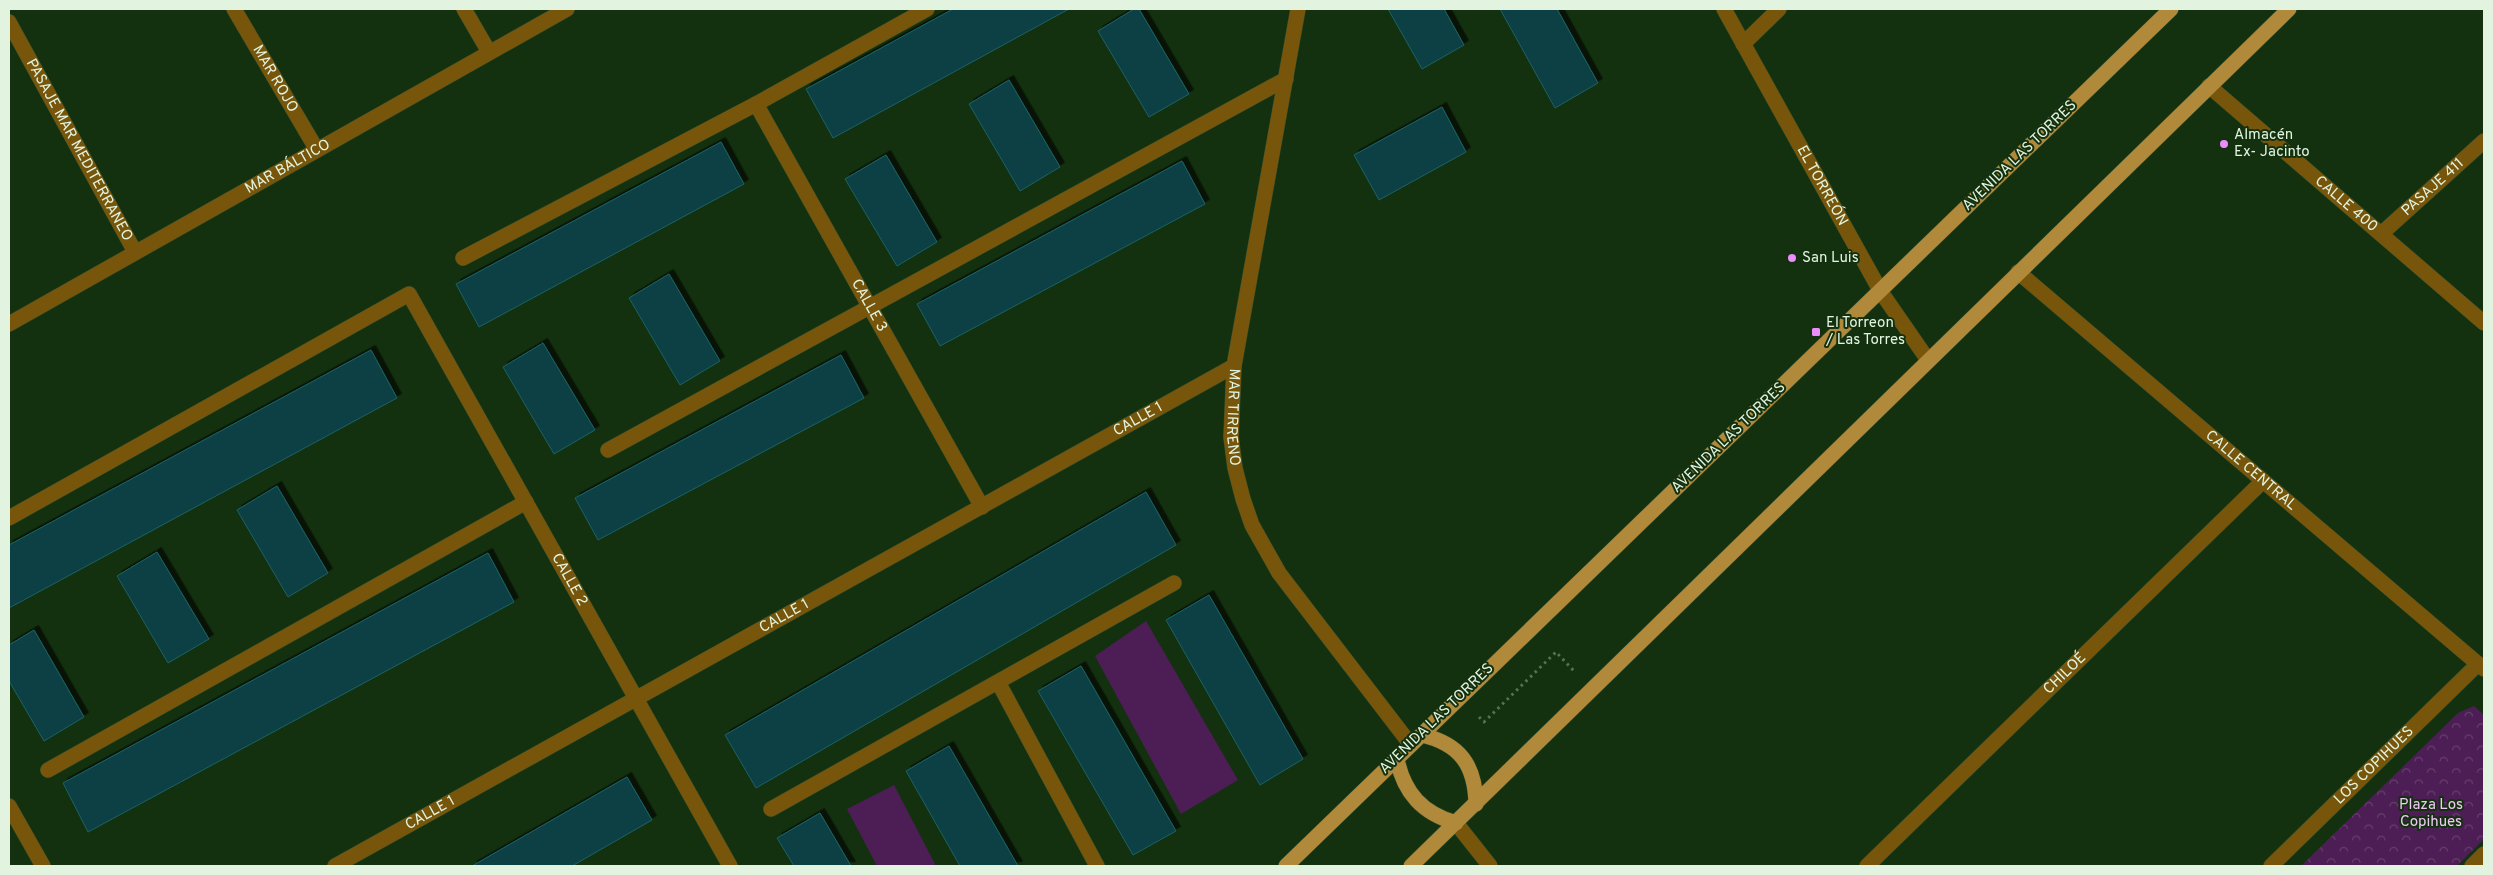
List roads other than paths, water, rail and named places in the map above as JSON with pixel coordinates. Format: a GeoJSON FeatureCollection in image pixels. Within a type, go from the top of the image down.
{"type":"FeatureCollection","features":[{"type":"Feature","properties":{"kind":"main road","name":"AVENIDA LAS TORRES"},"geometry":{"type":"LineString","coordinates":[[1286,866],[1881,292],[2171,9]]}},
{"type":"Feature","properties":{"kind":"main road"},"geometry":{"type":"LineString","coordinates":[[1411,866],[1476,804],[1590,689],[2290,9]]}},
{"type":"Feature","properties":{"kind":"main road"},"geometry":{"type":"LineString","coordinates":[[1422,735],[1443,742],[1461,755],[1471,769],[1476,786],[1476,804]]}},
{"type":"Feature","properties":{"kind":"main road"},"geometry":{"type":"LineString","coordinates":[[1397,759],[1406,789],[1417,802],[1428,812],[1456,823]]}},
{"type":"Feature","properties":{"kind":"street","name":"MAR ROJO"},"geometry":{"type":"LineString","coordinates":[[234,9],[316,150]]}},
{"type":"Feature","properties":{"kind":"street"},"geometry":{"type":"LineString","coordinates":[[464,9],[489,52]]}},
{"type":"Feature","properties":{"kind":"street","name":"MAR BÁLTICO"},"geometry":{"type":"LineString","coordinates":[[9,324],[566,9]]}},
{"type":"Feature","properties":{"kind":"street"},"geometry":{"type":"LineString","coordinates":[[463,258],[756,104],[927,9]]}},
{"type":"Feature","properties":{"kind":"street","name":"MAR TIRRENO"},"geometry":{"type":"LineString","coordinates":[[1298,9],[1234,366],[1231,437],[1243,499],[1252,525],[1279,573],[1411,746]]}},
{"type":"Feature","properties":{"kind":"street","name":"EL TORREÓN"},"geometry":{"type":"LineString","coordinates":[[1724,9],[1881,292],[1928,360]]}},
{"type":"Feature","properties":{"kind":"street"},"geometry":{"type":"LineString","coordinates":[[1743,44],[1779,9]]}},
{"type":"Feature","properties":{"kind":"street","name":"PASAJE MAR MEDITERRANEO"},"geometry":{"type":"LineString","coordinates":[[9,22],[135,252]]}},
{"type":"Feature","properties":{"kind":"street"},"geometry":{"type":"LineString","coordinates":[[608,450],[1286,79]]}},
{"type":"Feature","properties":{"kind":"street","name":"CALLE 400"},"geometry":{"type":"LineString","coordinates":[[2210,86],[2484,323]]}},
{"type":"Feature","properties":{"kind":"street","name":"CALLE 3"},"geometry":{"type":"LineString","coordinates":[[756,104],[982,507]]}},
{"type":"Feature","properties":{"kind":"street","name":"PASAJE 411"},"geometry":{"type":"LineString","coordinates":[[2381,234],[2484,141]]}},
{"type":"Feature","properties":{"kind":"street","name":"CALLE CENTRAL"},"geometry":{"type":"LineString","coordinates":[[2018,272],[2481,667]]}},
{"type":"Feature","properties":{"kind":"street","name":"CALLE 2"},"geometry":{"type":"LineString","coordinates":[[9,518],[409,294],[730,866]]}},
{"type":"Feature","properties":{"kind":"street","name":"CALLE 1"},"geometry":{"type":"LineString","coordinates":[[335,866],[1234,366]]}},
{"type":"Feature","properties":{"kind":"street","name":"CHILOÉ"},"geometry":{"type":"LineString","coordinates":[[1867,866],[2263,481]]}},
{"type":"Feature","properties":{"kind":"street"},"geometry":{"type":"LineString","coordinates":[[48,770],[526,502]]}},
{"type":"Feature","properties":{"kind":"street"},"geometry":{"type":"LineString","coordinates":[[771,809],[1174,583]]}},
{"type":"Feature","properties":{"kind":"street","name":"LOS COPIHUES"},"geometry":{"type":"LineString","coordinates":[[2271,866],[2481,667]]}},
{"type":"Feature","properties":{"kind":"street"},"geometry":{"type":"LineString","coordinates":[[998,682],[1097,866]]}},
{"type":"Feature","properties":{"kind":"street"},"geometry":{"type":"LineString","coordinates":[[9,806],[43,866]]}},
{"type":"Feature","properties":{"kind":"street"},"geometry":{"type":"LineString","coordinates":[[1456,823],[1490,866]]}},
{"type":"Feature","properties":{"kind":"street"},"geometry":{"type":"LineString","coordinates":[[2472,866],[2484,854]]}},
{"type":"Feature","properties":{"kind":"place","name":"Almacén Ex- Jacinto"},"geometry":{"type":"Point","coordinates":[2224,144]}},
{"type":"Feature","properties":{"kind":"place","name":"San Luis"},"geometry":{"type":"Point","coordinates":[1792,258]}},
{"type":"Feature","properties":{"kind":"place","name":"El Torreon / Las Torres"},"geometry":{"type":"Point","coordinates":[1816,332]}},
{"type":"Feature","properties":{"kind":"park label","name":"Plaza Los Copihues"},"geometry":{"type":"Point","coordinates":[2431,814]}}]}
